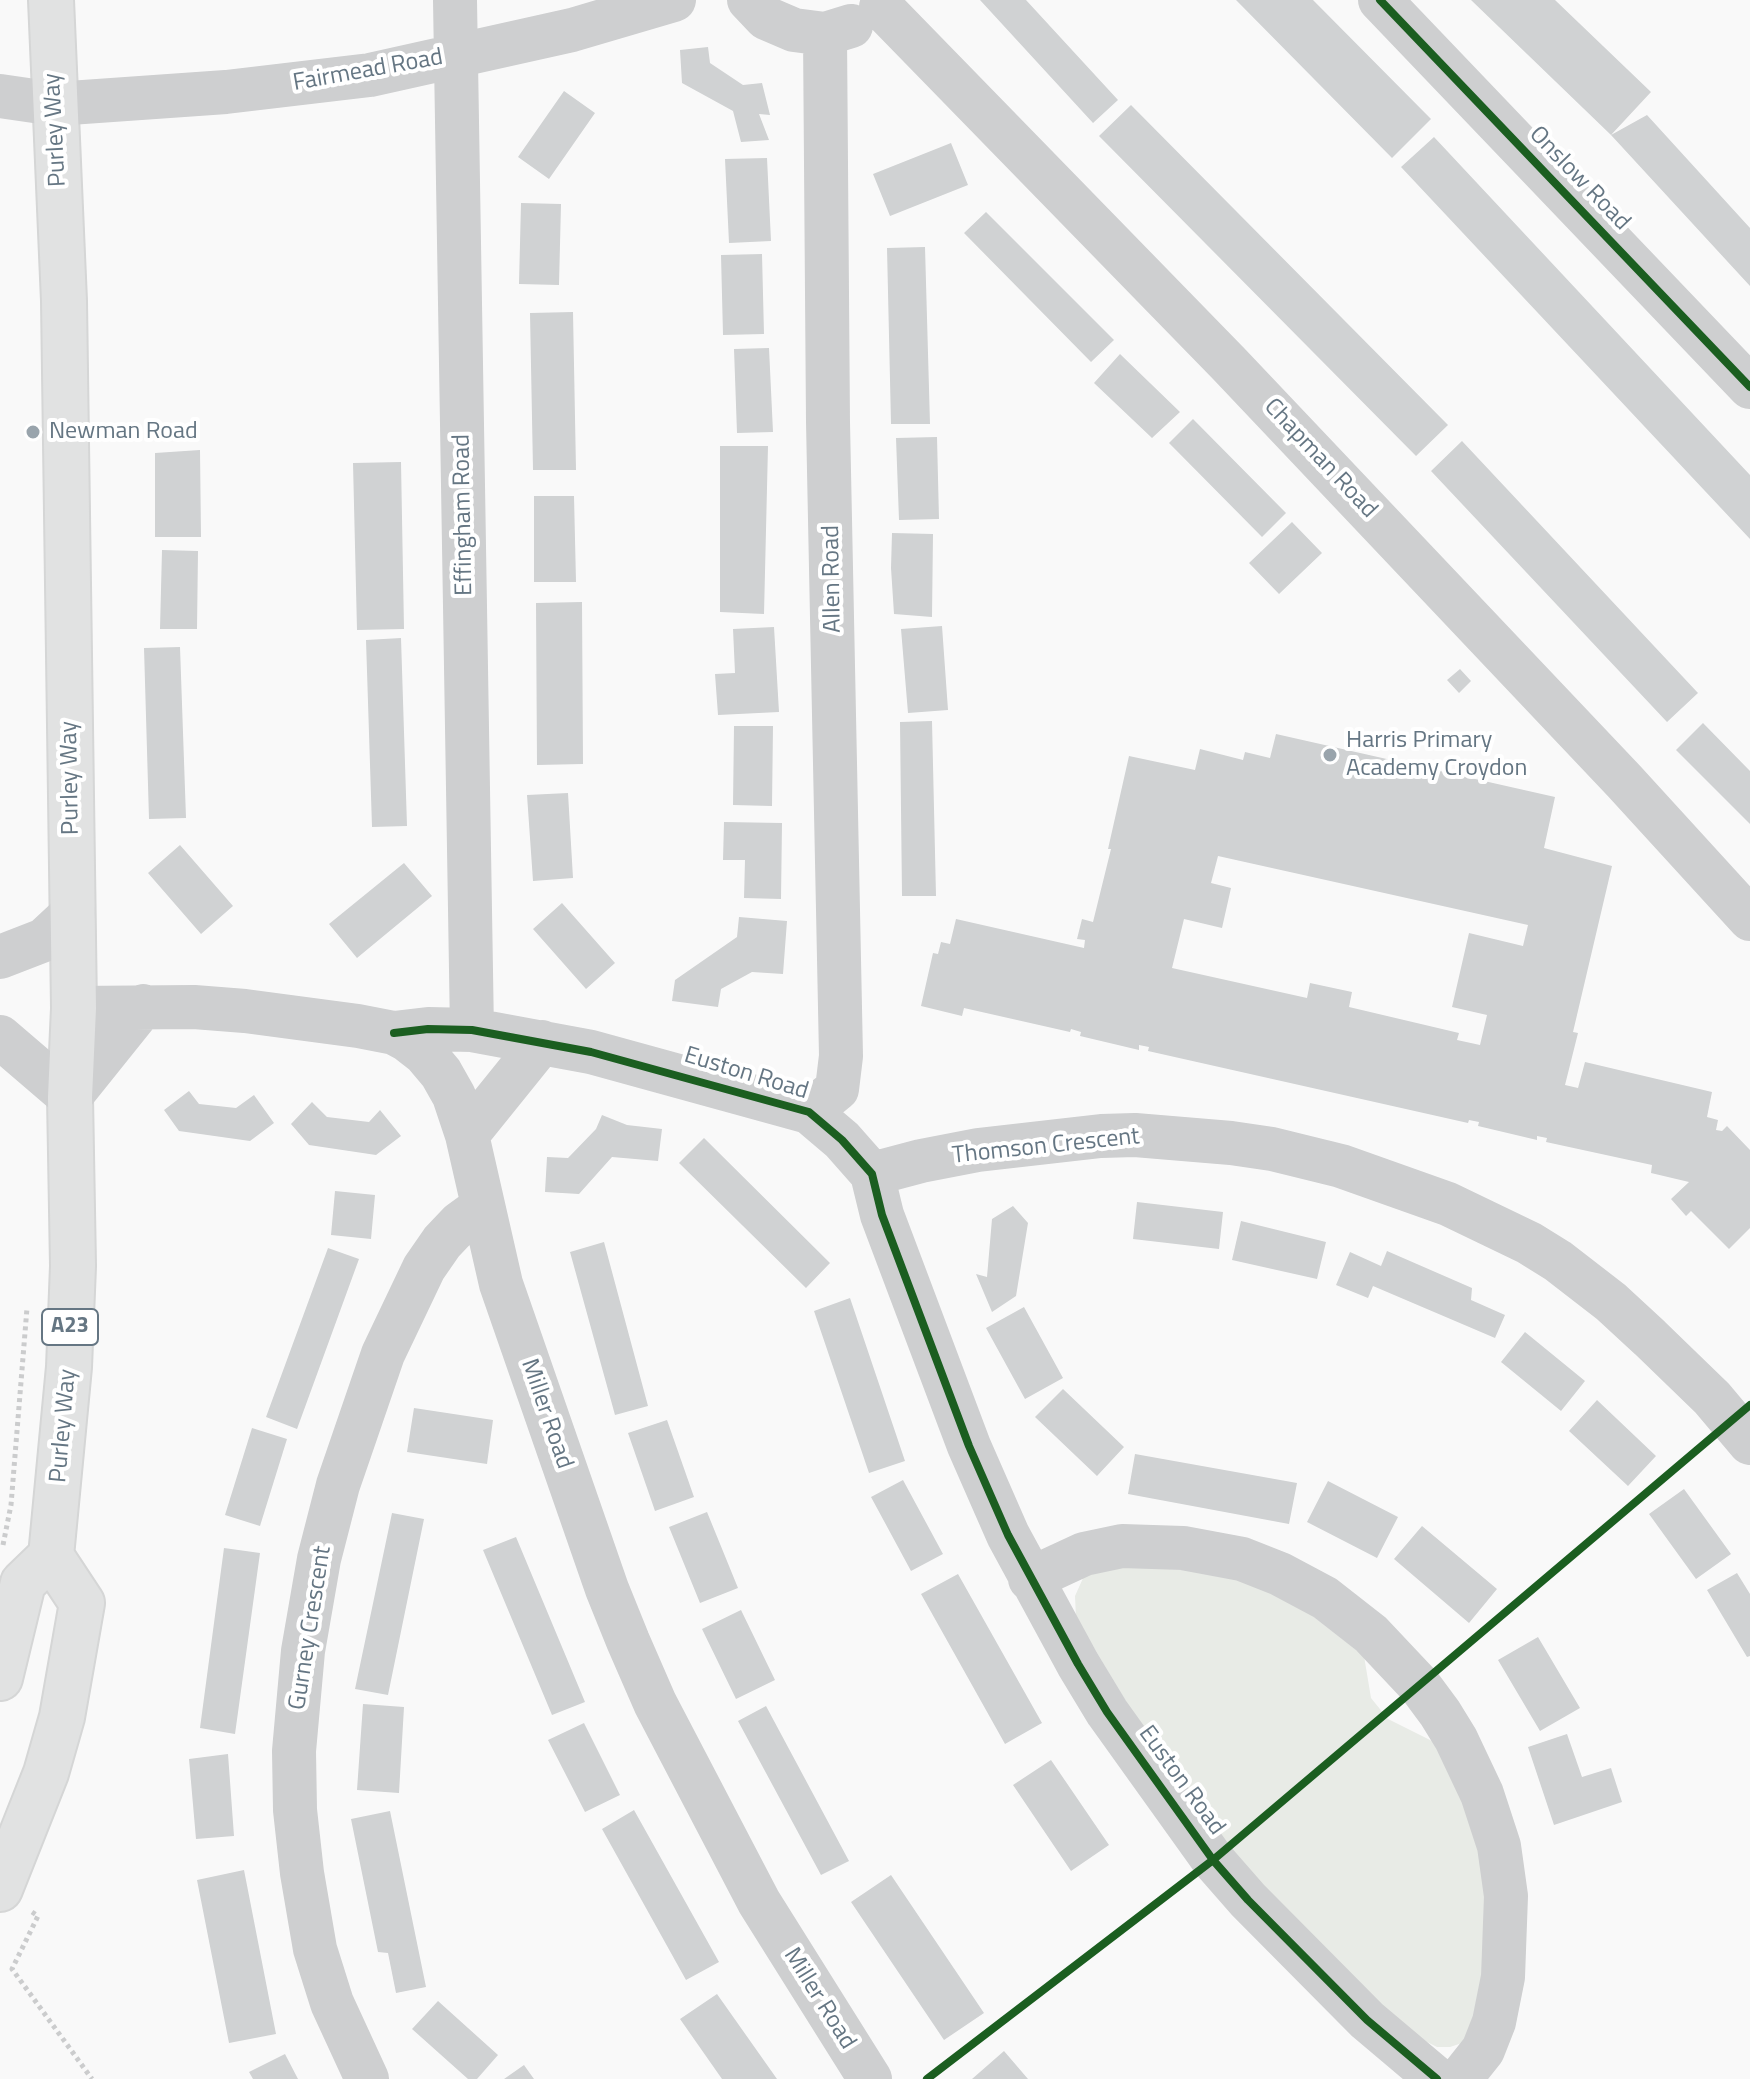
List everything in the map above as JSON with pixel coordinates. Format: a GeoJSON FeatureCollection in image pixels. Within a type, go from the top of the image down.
{"type":"FeatureCollection","features":[{"type":"Feature","properties":{"kind":"highway","name":"Purley Way"},"geometry":{"type":"LineString","coordinates":[[51,0],[64,301],[74,1008],[70,1097],[72,1281],[69,1367],[51,1556]]}},
{"type":"Feature","properties":{"kind":"highway"},"geometry":{"type":"LineString","coordinates":[[0,1678],[23,1583],[51,1556],[82,1603],[62,1717],[42,1785],[0,1889]]}},
{"type":"Feature","properties":{"kind":"street","name":"Effingham Road"},"geometry":{"type":"LineString","coordinates":[[455,0],[472,1030]]}},
{"type":"Feature","properties":{"kind":"street","name":"Fairmead Road"},"geometry":{"type":"LineString","coordinates":[[55,104],[226,92],[370,75],[572,30],[674,0]]}},
{"type":"Feature","properties":{"kind":"street"},"geometry":{"type":"LineString","coordinates":[[749,0],[766,18],[794,30],[825,34],[848,29],[884,4]]}},
{"type":"Feature","properties":{"kind":"street","name":"Onslow Road"},"geometry":{"type":"LineString","coordinates":[[1380,0],[1750,387]]}},
{"type":"Feature","properties":{"kind":"street","name":"Chapman Road"},"geometry":{"type":"LineString","coordinates":[[884,4],[1624,781],[1750,919]]}},
{"type":"Feature","properties":{"kind":"street","name":"Allen Road"},"geometry":{"type":"LineString","coordinates":[[809,1112],[837,1089],[841,1056],[828,422],[825,34]]}},
{"type":"Feature","properties":{"kind":"street"},"geometry":{"type":"LineString","coordinates":[[0,96],[55,104]]}},
{"type":"Feature","properties":{"kind":"street"},"geometry":{"type":"LineString","coordinates":[[0,957],[44,940],[73,913]]}},
{"type":"Feature","properties":{"kind":"street"},"geometry":{"type":"LineString","coordinates":[[0,1037],[70,1097],[143,1006]]}},
{"type":"Feature","properties":{"kind":"street","name":"Miller Road"},"geometry":{"type":"LineString","coordinates":[[74,1008],[143,1006],[245,1011],[394,1033],[416,1046],[441,1073],[454,1096],[467,1135],[501,1284],[607,1589],[650,1690],[759,1902],[870,2079]]}},
{"type":"Feature","properties":{"kind":"street","name":"Euston Road"},"geometry":{"type":"LineString","coordinates":[[394,1033],[428,1029],[472,1030],[542,1042],[661,1070],[809,1112],[842,1140],[872,1174],[882,1215],[969,1446],[1030,1579],[1107,1712],[1213,1860],[1334,1989],[1437,2079]]}},
{"type":"Feature","properties":{"kind":"street"},"geometry":{"type":"LineString","coordinates":[[467,1135],[542,1042]]}},
{"type":"Feature","properties":{"kind":"street","name":"Thomson Crescent"},"geometry":{"type":"LineString","coordinates":[[872,1174],[978,1150],[1135,1135],[1272,1149],[1341,1166],[1448,1204],[1529,1243],[1558,1261],[1744,1422]]}},
{"type":"Feature","properties":{"kind":"street","name":"Gurney Crescent"},"geometry":{"type":"LineString","coordinates":[[367,2079],[332,2003],[315,1949],[302,1873],[295,1810],[294,1751],[303,1651],[319,1559],[338,1485],[383,1354],[424,1268],[460,1223],[482,1207]]}},
{"type":"Feature","properties":{"kind":"street"},"geometry":{"type":"LineString","coordinates":[[1030,1579],[1084,1554],[1122,1546],[1183,1548],[1242,1559],[1280,1574],[1325,1598],[1371,1634],[1420,1686],[1456,1739],[1482,1794],[1499,1846],[1506,1896],[1503,1977],[1494,2022],[1483,2050],[1460,2079]]}},
{"type":"Feature","properties":{"kind":"path"},"geometry":{"type":"LineString","coordinates":[[0,1557],[11,1505],[27,1303]]}},
{"type":"Feature","properties":{"kind":"path"},"geometry":{"type":"LineString","coordinates":[[927,2079],[1213,1860],[1420,1686],[1744,1422]]}},
{"type":"Feature","properties":{"kind":"path"},"geometry":{"type":"LineString","coordinates":[[12,1969],[92,2079]]}},
{"type":"Feature","properties":{"kind":"shaded area"},"geometry":{"type":"Polygon","coordinates":[[[1111,1565],[1227,1573],[1287,1596],[1364,1656],[1371,1698],[1388,1719],[1438,1744],[1483,1838],[1490,1970],[1465,2042],[1437,2047],[1419,2038],[1330,1958],[1217,1834],[1155,1750],[1076,1618],[1075,1596],[1084,1576],[1111,1565]]]}},
{"type":"Feature","properties":{"kind":"building"},"geometry":{"type":"Polygon","coordinates":[[[980,0],[1026,0],[1118,100],[1093,123],[980,0]]]}},
{"type":"Feature","properties":{"kind":"building"},"geometry":{"type":"Polygon","coordinates":[[[1236,0],[1313,0],[1431,119],[1392,158],[1236,0]]]}},
{"type":"Feature","properties":{"kind":"building"},"geometry":{"type":"Polygon","coordinates":[[[1471,0],[1555,0],[1651,92],[1611,135],[1471,0]]]}},
{"type":"Feature","properties":{"kind":"building"},"geometry":{"type":"Polygon","coordinates":[[[708,47],[710,63],[743,85],[762,83],[770,115],[759,114],[769,140],[741,142],[733,111],[682,83],[680,50],[708,47]]]}},
{"type":"Feature","properties":{"kind":"building"},"geometry":{"type":"Polygon","coordinates":[[[564,91],[595,113],[549,179],[518,157],[564,91]]]}},
{"type":"Feature","properties":{"kind":"building"},"geometry":{"type":"Polygon","coordinates":[[[1131,105],[1448,425],[1416,456],[1099,136],[1131,105]]]}},
{"type":"Feature","properties":{"kind":"building"},"geometry":{"type":"Polygon","coordinates":[[[1647,115],[1750,228],[1750,286],[1611,135],[1647,115]]]}},
{"type":"Feature","properties":{"kind":"building"},"geometry":{"type":"Polygon","coordinates":[[[1434,137],[1750,475],[1750,539],[1401,167],[1434,137]]]}},
{"type":"Feature","properties":{"kind":"building"},"geometry":{"type":"Polygon","coordinates":[[[951,143],[968,185],[890,216],[873,174],[951,143]]]}},
{"type":"Feature","properties":{"kind":"building"},"geometry":{"type":"Polygon","coordinates":[[[767,158],[771,241],[729,243],[725,159],[767,158]]]}},
{"type":"Feature","properties":{"kind":"building"},"geometry":{"type":"Polygon","coordinates":[[[521,203],[561,204],[559,285],[519,284],[521,203]]]}},
{"type":"Feature","properties":{"kind":"building"},"geometry":{"type":"Polygon","coordinates":[[[986,212],[1114,340],[1091,362],[964,233],[986,212]]]}},
{"type":"Feature","properties":{"kind":"building"},"geometry":{"type":"Polygon","coordinates":[[[925,247],[930,424],[891,424],[887,248],[925,247]]]}},
{"type":"Feature","properties":{"kind":"building"},"geometry":{"type":"Polygon","coordinates":[[[762,254],[764,334],[723,335],[721,255],[762,254]]]}},
{"type":"Feature","properties":{"kind":"building"},"geometry":{"type":"Polygon","coordinates":[[[573,312],[576,470],[533,470],[530,313],[573,312]]]}},
{"type":"Feature","properties":{"kind":"building"},"geometry":{"type":"Polygon","coordinates":[[[769,348],[773,432],[737,433],[734,349],[769,348]]]}},
{"type":"Feature","properties":{"kind":"building"},"geometry":{"type":"Polygon","coordinates":[[[1120,354],[1180,412],[1152,438],[1094,383],[1120,354]]]}},
{"type":"Feature","properties":{"kind":"building"},"geometry":{"type":"Polygon","coordinates":[[[1193,419],[1286,513],[1262,537],[1169,443],[1193,419]]]}},
{"type":"Feature","properties":{"kind":"building"},"geometry":{"type":"Polygon","coordinates":[[[937,437],[939,519],[899,520],[896,438],[937,437]]]}},
{"type":"Feature","properties":{"kind":"building"},"geometry":{"type":"Polygon","coordinates":[[[1462,441],[1698,693],[1667,722],[1431,471],[1462,441]]]}},
{"type":"Feature","properties":{"kind":"building"},"geometry":{"type":"Polygon","coordinates":[[[720,446],[768,446],[764,614],[720,612],[720,446]]]}},
{"type":"Feature","properties":{"kind":"building"},"geometry":{"type":"Polygon","coordinates":[[[200,450],[201,537],[155,537],[155,453],[200,450]]]}},
{"type":"Feature","properties":{"kind":"building"},"geometry":{"type":"Polygon","coordinates":[[[401,462],[404,629],[357,630],[353,463],[401,462]]]}},
{"type":"Feature","properties":{"kind":"building"},"geometry":{"type":"Polygon","coordinates":[[[534,496],[574,496],[576,582],[534,582],[534,496]]]}},
{"type":"Feature","properties":{"kind":"building"},"geometry":{"type":"Polygon","coordinates":[[[1292,522],[1322,553],[1279,594],[1249,563],[1292,522]]]}},
{"type":"Feature","properties":{"kind":"building"},"geometry":{"type":"Polygon","coordinates":[[[892,533],[933,534],[932,617],[894,614],[892,533]]]}},
{"type":"Feature","properties":{"kind":"building"},"geometry":{"type":"Polygon","coordinates":[[[162,550],[198,551],[197,629],[160,629],[162,550]]]}},
{"type":"Feature","properties":{"kind":"building"},"geometry":{"type":"Polygon","coordinates":[[[582,602],[583,764],[537,765],[536,603],[582,602]]]}},
{"type":"Feature","properties":{"kind":"building"},"geometry":{"type":"Polygon","coordinates":[[[942,626],[948,710],[908,713],[901,629],[942,626]]]}},
{"type":"Feature","properties":{"kind":"building"},"geometry":{"type":"Polygon","coordinates":[[[774,627],[779,712],[718,715],[715,674],[735,673],[733,629],[774,627]]]}},
{"type":"Feature","properties":{"kind":"building"},"geometry":{"type":"Polygon","coordinates":[[[401,638],[407,826],[372,827],[366,640],[401,638]]]}},
{"type":"Feature","properties":{"kind":"building"},"geometry":{"type":"Polygon","coordinates":[[[180,647],[186,818],[149,819],[144,648],[180,647]]]}},
{"type":"Feature","properties":{"kind":"building"},"geometry":{"type":"Polygon","coordinates":[[[1460,669],[1471,681],[1459,693],[1447,680],[1460,669]]]}},
{"type":"Feature","properties":{"kind":"building"},"geometry":{"type":"Polygon","coordinates":[[[932,721],[936,896],[902,896],[900,722],[932,721]]]}},
{"type":"Feature","properties":{"kind":"building"},"geometry":{"type":"Polygon","coordinates":[[[1703,723],[1750,771],[1750,824],[1676,750],[1703,723]]]}},
{"type":"Feature","properties":{"kind":"building"},"geometry":{"type":"Polygon","coordinates":[[[734,726],[773,726],[772,806],[733,805],[734,726]]]}},
{"type":"Feature","properties":{"kind":"building"},"geometry":{"type":"Polygon","coordinates":[[[1276,734],[1555,797],[1544,848],[1612,866],[1573,1032],[1578,1033],[1565,1085],[1578,1088],[1585,1062],[1712,1092],[1707,1117],[1718,1120],[1716,1130],[1722,1131],[1727,1126],[1750,1150],[1750,1228],[1729,1249],[1691,1211],[1686,1216],[1671,1199],[1689,1182],[1651,1173],[1652,1165],[1546,1142],[1547,1138],[1537,1136],[1537,1140],[1478,1126],[1479,1122],[1469,1120],[1468,1123],[1148,1051],[1149,1047],[1139,1045],[1139,1050],[1080,1036],[1081,1032],[1071,1029],[1070,1032],[964,1008],[962,1016],[921,1006],[933,953],[938,954],[941,942],[950,944],[956,919],[1084,948],[1085,940],[1077,939],[1082,919],[1093,922],[1129,756],[1195,770],[1200,749],[1243,760],[1245,752],[1270,758],[1276,734]],[[1218,856],[1211,883],[1231,888],[1222,928],[1184,919],[1172,968],[1307,998],[1310,983],[1352,992],[1349,1007],[1459,1033],[1457,1040],[1480,1045],[1487,1015],[1452,1007],[1469,933],[1523,946],[1528,925],[1218,856]]]}},
{"type":"Feature","properties":{"kind":"building"},"geometry":{"type":"Polygon","coordinates":[[[568,793],[573,878],[533,881],[527,795],[568,793]]]}},
{"type":"Feature","properties":{"kind":"building"},"geometry":{"type":"Polygon","coordinates":[[[724,822],[782,823],[781,899],[744,898],[745,860],[723,860],[724,822]]]}},
{"type":"Feature","properties":{"kind":"building"},"geometry":{"type":"Polygon","coordinates":[[[180,845],[233,906],[201,934],[148,873],[180,845]]]}},
{"type":"Feature","properties":{"kind":"building"},"geometry":{"type":"Polygon","coordinates":[[[404,863],[432,896],[357,958],[329,924],[404,863]]]}},
{"type":"Feature","properties":{"kind":"building"},"geometry":{"type":"Polygon","coordinates":[[[562,903],[615,963],[586,989],[533,929],[562,903]]]}},
{"type":"Feature","properties":{"kind":"building"},"geometry":{"type":"Polygon","coordinates":[[[739,917],[787,921],[783,974],[752,972],[721,989],[718,1007],[672,1001],[675,980],[737,937],[739,917]]]}},
{"type":"Feature","properties":{"kind":"building"},"geometry":{"type":"Polygon","coordinates":[[[189,1091],[199,1104],[236,1108],[254,1095],[274,1123],[250,1141],[179,1131],[164,1110],[189,1091]]]}},
{"type":"Feature","properties":{"kind":"building"},"geometry":{"type":"Polygon","coordinates":[[[312,1102],[327,1117],[369,1122],[380,1110],[401,1136],[376,1155],[309,1145],[291,1124],[312,1102]]]}},
{"type":"Feature","properties":{"kind":"building"},"geometry":{"type":"Polygon","coordinates":[[[602,1115],[627,1125],[662,1129],[658,1161],[612,1157],[579,1194],[545,1192],[547,1157],[568,1158],[596,1129],[602,1115]]]}},
{"type":"Feature","properties":{"kind":"building"},"geometry":{"type":"Polygon","coordinates":[[[704,1138],[830,1263],[806,1288],[679,1163],[704,1138]]]}},
{"type":"Feature","properties":{"kind":"building"},"geometry":{"type":"Polygon","coordinates":[[[335,1191],[375,1195],[371,1239],[331,1235],[335,1191]]]}},
{"type":"Feature","properties":{"kind":"building"},"geometry":{"type":"Polygon","coordinates":[[[1137,1202],[1223,1212],[1219,1249],[1133,1239],[1137,1202]]]}},
{"type":"Feature","properties":{"kind":"building"},"geometry":{"type":"Polygon","coordinates":[[[1013,1206],[1028,1223],[1016,1296],[992,1312],[976,1274],[987,1277],[992,1219],[1013,1206]]]}},
{"type":"Feature","properties":{"kind":"building"},"geometry":{"type":"Polygon","coordinates":[[[1241,1221],[1326,1242],[1317,1279],[1232,1260],[1241,1221]]]}},
{"type":"Feature","properties":{"kind":"building"},"geometry":{"type":"Polygon","coordinates":[[[604,1242],[648,1406],[615,1415],[570,1252],[604,1242]]]}},
{"type":"Feature","properties":{"kind":"building"},"geometry":{"type":"Polygon","coordinates":[[[328,1248],[359,1259],[297,1429],[266,1417],[328,1248]]]}},
{"type":"Feature","properties":{"kind":"building"},"geometry":{"type":"Polygon","coordinates":[[[1387,1251],[1472,1288],[1471,1300],[1505,1315],[1495,1338],[1373,1286],[1368,1298],[1336,1285],[1350,1252],[1381,1266],[1387,1251]]]}},
{"type":"Feature","properties":{"kind":"building"},"geometry":{"type":"Polygon","coordinates":[[[850,1298],[905,1461],[869,1473],[814,1311],[850,1298]]]}},
{"type":"Feature","properties":{"kind":"building"},"geometry":{"type":"Polygon","coordinates":[[[1024,1307],[1063,1378],[1025,1399],[986,1328],[1024,1307]]]}},
{"type":"Feature","properties":{"kind":"building"},"geometry":{"type":"Polygon","coordinates":[[[1525,1332],[1585,1381],[1561,1411],[1501,1362],[1525,1332]]]}},
{"type":"Feature","properties":{"kind":"building"},"geometry":{"type":"Polygon","coordinates":[[[1063,1389],[1124,1447],[1097,1476],[1035,1417],[1063,1389]]]}},
{"type":"Feature","properties":{"kind":"building"},"geometry":{"type":"Polygon","coordinates":[[[1597,1400],[1656,1456],[1628,1486],[1569,1431],[1597,1400]]]}},
{"type":"Feature","properties":{"kind":"building"},"geometry":{"type":"Polygon","coordinates":[[[414,1408],[493,1420],[487,1464],[407,1452],[414,1408]]]}},
{"type":"Feature","properties":{"kind":"building"},"geometry":{"type":"Polygon","coordinates":[[[667,1420],[694,1497],[655,1511],[628,1433],[667,1420]]]}},
{"type":"Feature","properties":{"kind":"building"},"geometry":{"type":"Polygon","coordinates":[[[252,1428],[287,1439],[260,1526],[225,1515],[252,1428]]]}},
{"type":"Feature","properties":{"kind":"building"},"geometry":{"type":"Polygon","coordinates":[[[1135,1454],[1297,1483],[1289,1524],[1128,1494],[1135,1454]]]}},
{"type":"Feature","properties":{"kind":"building"},"geometry":{"type":"Polygon","coordinates":[[[903,1480],[943,1554],[911,1571],[871,1497],[903,1480]]]}},
{"type":"Feature","properties":{"kind":"building"},"geometry":{"type":"Polygon","coordinates":[[[1328,1481],[1398,1517],[1377,1558],[1307,1522],[1328,1481]]]}},
{"type":"Feature","properties":{"kind":"building"},"geometry":{"type":"Polygon","coordinates":[[[1684,1489],[1731,1554],[1696,1579],[1649,1514],[1684,1489]]]}},
{"type":"Feature","properties":{"kind":"building"},"geometry":{"type":"Polygon","coordinates":[[[707,1512],[738,1588],[700,1603],[669,1527],[707,1512]]]}},
{"type":"Feature","properties":{"kind":"building"},"geometry":{"type":"Polygon","coordinates":[[[392,1513],[424,1519],[388,1695],[355,1689],[392,1513]]]}},
{"type":"Feature","properties":{"kind":"building"},"geometry":{"type":"Polygon","coordinates":[[[1422,1526],[1497,1589],[1469,1623],[1394,1559],[1422,1526]]]}},
{"type":"Feature","properties":{"kind":"building"},"geometry":{"type":"Polygon","coordinates":[[[516,1537],[585,1702],[552,1715],[483,1550],[516,1537]]]}},
{"type":"Feature","properties":{"kind":"building"},"geometry":{"type":"Polygon","coordinates":[[[224,1548],[260,1553],[235,1734],[200,1728],[224,1548]]]}},
{"type":"Feature","properties":{"kind":"building"},"geometry":{"type":"Polygon","coordinates":[[[1737,1573],[1750,1594],[1750,1656],[1747,1657],[1707,1590],[1737,1573]]]}},
{"type":"Feature","properties":{"kind":"building"},"geometry":{"type":"Polygon","coordinates":[[[958,1574],[1042,1723],[1005,1744],[921,1594],[958,1574]]]}},
{"type":"Feature","properties":{"kind":"building"},"geometry":{"type":"Polygon","coordinates":[[[741,1610],[775,1680],[736,1699],[702,1629],[741,1610]]]}},
{"type":"Feature","properties":{"kind":"building"},"geometry":{"type":"Polygon","coordinates":[[[1538,1637],[1580,1708],[1540,1731],[1498,1660],[1538,1637]]]}},
{"type":"Feature","properties":{"kind":"building"},"geometry":{"type":"Polygon","coordinates":[[[363,1704],[404,1707],[399,1793],[357,1790],[363,1704]]]}},
{"type":"Feature","properties":{"kind":"building"},"geometry":{"type":"Polygon","coordinates":[[[766,1706],[849,1861],[821,1875],[738,1721],[766,1706]]]}},
{"type":"Feature","properties":{"kind":"building"},"geometry":{"type":"Polygon","coordinates":[[[584,1723],[620,1795],[585,1812],[548,1740],[584,1723]]]}},
{"type":"Feature","properties":{"kind":"building"},"geometry":{"type":"Polygon","coordinates":[[[1567,1734],[1582,1777],[1611,1768],[1622,1802],[1554,1825],[1528,1747],[1567,1734]]]}},
{"type":"Feature","properties":{"kind":"building"},"geometry":{"type":"Polygon","coordinates":[[[228,1754],[234,1836],[196,1839],[189,1759],[228,1754]]]}},
{"type":"Feature","properties":{"kind":"building"},"geometry":{"type":"Polygon","coordinates":[[[1051,1760],[1109,1845],[1071,1871],[1013,1785],[1051,1760]]]}},
{"type":"Feature","properties":{"kind":"building"},"geometry":{"type":"Polygon","coordinates":[[[634,1810],[719,1962],[686,1980],[602,1829],[634,1810]]]}},
{"type":"Feature","properties":{"kind":"building"},"geometry":{"type":"Polygon","coordinates":[[[390,1811],[426,1987],[396,1993],[388,1953],[378,1952],[351,1819],[390,1811]]]}},
{"type":"Feature","properties":{"kind":"building"},"geometry":{"type":"Polygon","coordinates":[[[244,1870],[276,2034],[229,2043],[197,1880],[244,1870]]]}},
{"type":"Feature","properties":{"kind":"building"},"geometry":{"type":"Polygon","coordinates":[[[891,1875],[984,2013],[944,2040],[851,1902],[891,1875]]]}},
{"type":"Feature","properties":{"kind":"building"},"geometry":{"type":"Polygon","coordinates":[[[717,1994],[777,2079],[722,2079],[680,2019],[717,1994]]]}},
{"type":"Feature","properties":{"kind":"building"},"geometry":{"type":"Polygon","coordinates":[[[438,2001],[498,2055],[477,2079],[468,2079],[412,2029],[438,2001]]]}},
{"type":"Feature","properties":{"kind":"building"},"geometry":{"type":"Polygon","coordinates":[[[1004,2051],[1028,2079],[972,2079],[1004,2051]]]}},
{"type":"Feature","properties":{"kind":"building"},"geometry":{"type":"Polygon","coordinates":[[[285,2054],[298,2079],[253,2079],[249,2072],[285,2054]]]}},
{"type":"Feature","properties":{"kind":"building"},"geometry":{"type":"Polygon","coordinates":[[[524,2065],[534,2079],[504,2079],[524,2065]]]}},
{"type":"Feature","properties":{"kind":"cycle path"},"geometry":{"type":"LineString","coordinates":[[1380,0],[1750,387]]}},
{"type":"Feature","properties":{"kind":"cycle path"},"geometry":{"type":"LineString","coordinates":[[394,1033],[428,1029],[472,1030],[591,1052],[809,1112],[842,1140],[872,1174],[882,1215],[969,1446],[1008,1535],[1107,1712],[1213,1860],[1248,1900],[1367,2020],[1437,2079]]}},
{"type":"Feature","properties":{"kind":"cycle path"},"geometry":{"type":"LineString","coordinates":[[927,2079],[1213,1860],[1750,1405]]}},
{"type":"Feature","properties":{"kind":"place","name":"Newman Road"},"geometry":{"type":"Point","coordinates":[33,432]}},
{"type":"Feature","properties":{"kind":"place","name":"Harris Primary Academy Croydon"},"geometry":{"type":"Point","coordinates":[1330,755]}}]}
